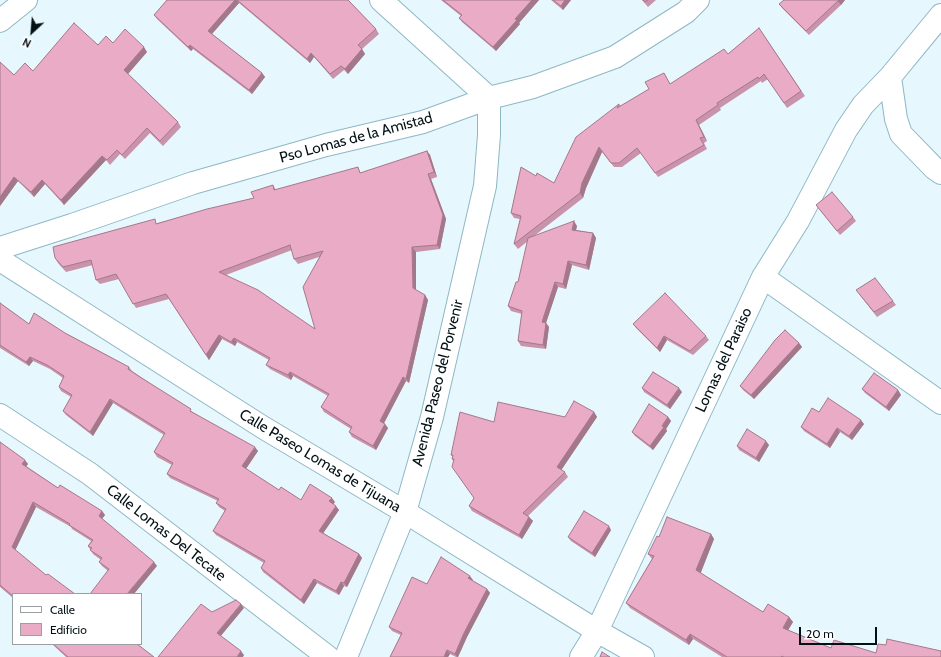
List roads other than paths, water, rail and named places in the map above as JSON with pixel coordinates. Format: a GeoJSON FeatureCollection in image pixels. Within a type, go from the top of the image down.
{"type":"FeatureCollection","features":[{"type":"Feature","properties":{"kind":"street"},"geometry":{"type":"LineString","coordinates":[[0,21],[26,0]]}},
{"type":"Feature","properties":{"kind":"street"},"geometry":{"type":"LineString","coordinates":[[381,0],[489,98]]}},
{"type":"Feature","properties":{"kind":"street","name":"Pso Lomas de la Amistad"},"geometry":{"type":"LineString","coordinates":[[0,248],[193,183],[326,145],[423,122],[489,98],[533,87],[615,57],[686,12],[698,0]]}},
{"type":"Feature","properties":{"kind":"street","name":"Lomas del Paraiso"},"geometry":{"type":"LineString","coordinates":[[581,657],[597,631],[763,277],[798,221],[846,130],[863,105],[890,77],[941,15]]}},
{"type":"Feature","properties":{"kind":"street"},"geometry":{"type":"LineString","coordinates":[[890,77],[896,119],[901,134],[934,168],[941,173]]}},
{"type":"Feature","properties":{"kind":"street","name":"Avenida Paseo del Porvenir"},"geometry":{"type":"LineString","coordinates":[[346,657],[405,512],[432,418],[485,186],[489,135],[489,98]]}},
{"type":"Feature","properties":{"kind":"street","name":"Calle Paseo Lomas de Tijuana"},"geometry":{"type":"LineString","coordinates":[[0,260],[264,428],[405,512],[597,631],[643,657]]}},
{"type":"Feature","properties":{"kind":"street"},"geometry":{"type":"LineString","coordinates":[[763,277],[941,403]]}},
{"type":"Feature","properties":{"kind":"street","name":"Calle Lomas Del Tecate"},"geometry":{"type":"LineString","coordinates":[[0,415],[90,474],[328,657]]}}]}
